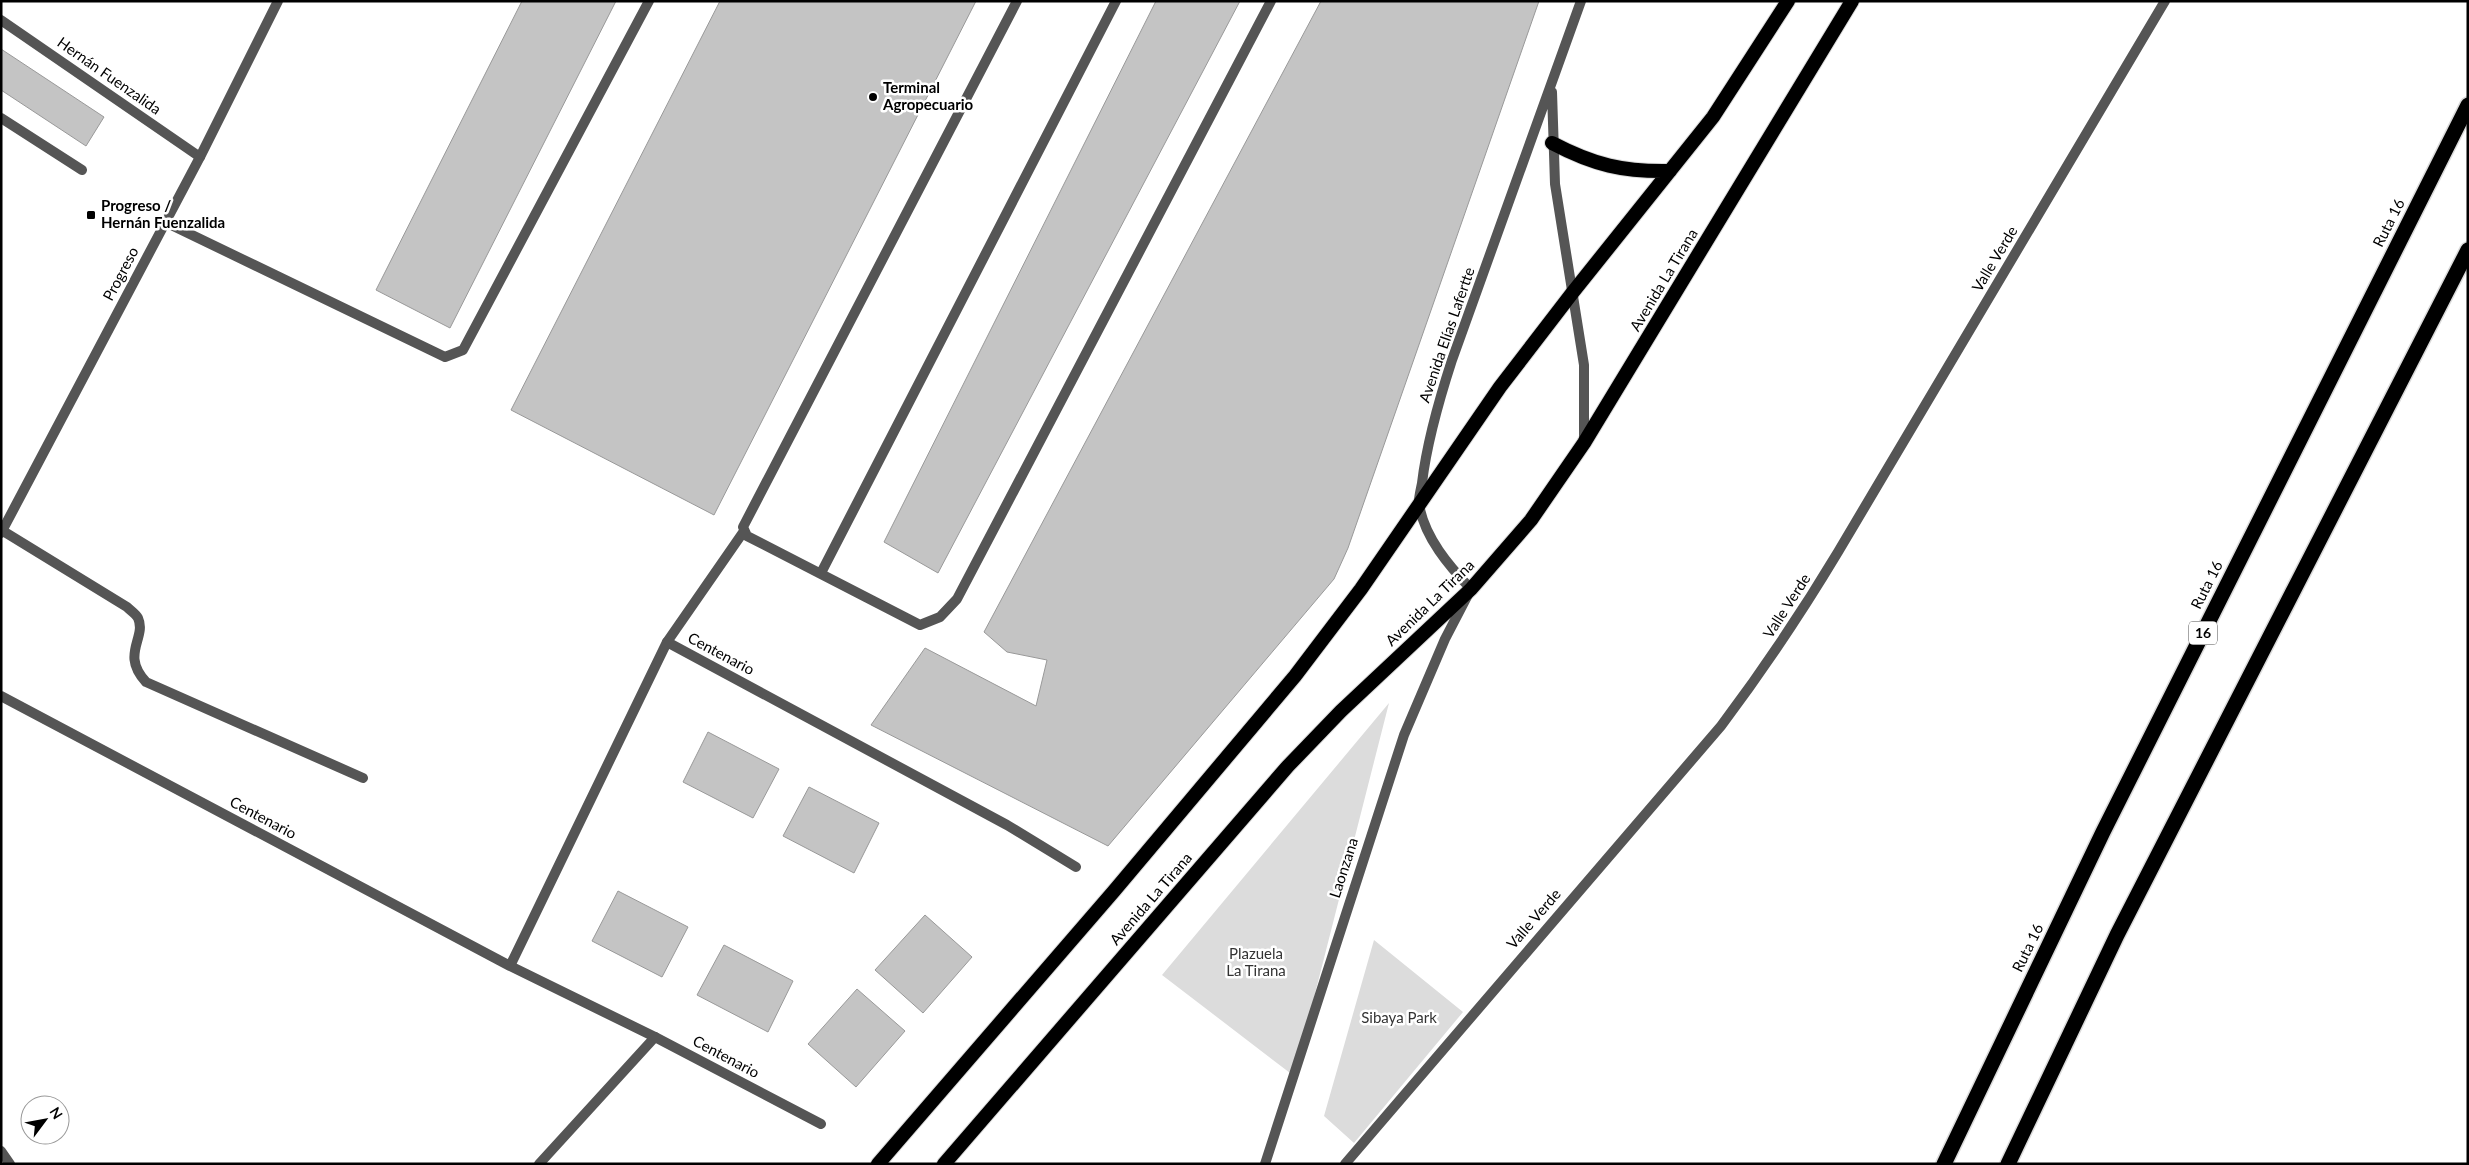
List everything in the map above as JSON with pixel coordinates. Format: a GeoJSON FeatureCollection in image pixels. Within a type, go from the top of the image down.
{"type":"FeatureCollection","features":[{"type":"Feature","properties":{"kind":"highway"},"geometry":{"type":"LineString","coordinates":[[878,1164],[1233,751],[1361,589],[1500,387],[1573,292],[1713,117],[1788,1]]}},
{"type":"Feature","properties":{"kind":"highway","name":"Avenida La Tirana"},"geometry":{"type":"LineString","coordinates":[[944,1164],[1288,766],[1341,712],[1471,589],[1531,520],[1584,443],[1852,1]]}},
{"type":"Feature","properties":{"kind":"highway","name":"Ruta 16"},"geometry":{"type":"LineString","coordinates":[[1944,1164],[2103,832],[2468,105]]}},
{"type":"Feature","properties":{"kind":"highway"},"geometry":{"type":"LineString","coordinates":[[1552,143],[1578,157],[1606,167],[1637,172],[1670,171]]}},
{"type":"Feature","properties":{"kind":"highway"},"geometry":{"type":"LineString","coordinates":[[2008,1164],[2117,935],[2468,250]]}},
{"type":"Feature","properties":{"kind":"street","name":"Progreso"},"geometry":{"type":"LineString","coordinates":[[2,532],[200,157],[278,1]]}},
{"type":"Feature","properties":{"kind":"street"},"geometry":{"type":"LineString","coordinates":[[165,222],[445,357],[454,355],[463,350],[649,1]]}},
{"type":"Feature","properties":{"kind":"street"},"geometry":{"type":"LineString","coordinates":[[1017,1],[743,526],[747,536],[920,625],[940,617],[957,599],[1271,1]]}},
{"type":"Feature","properties":{"kind":"street"},"geometry":{"type":"LineString","coordinates":[[821,573],[1116,1]]}},
{"type":"Feature","properties":{"kind":"street","name":"Avenida Elías Lafertte"},"geometry":{"type":"LineString","coordinates":[[1471,589],[1440,552],[1427,529],[1419,504],[1424,467],[1440,395],[1580,1]]}},
{"type":"Feature","properties":{"kind":"street","name":"Valle Verde"},"geometry":{"type":"LineString","coordinates":[[1345,1164],[1721,726],[1765,668],[1818,586],[2165,1]]}},
{"type":"Feature","properties":{"kind":"street","name":"Hernán Fuenzalida"},"geometry":{"type":"LineString","coordinates":[[1,20],[200,157]]}},
{"type":"Feature","properties":{"kind":"street","name":"Avenida Elías Lafertte"},"geometry":{"type":"LineString","coordinates":[[1552,84],[1552,143],[1561,226],[1584,365],[1584,443]]}},
{"type":"Feature","properties":{"kind":"street"},"geometry":{"type":"LineString","coordinates":[[1,118],[82,170]]}},
{"type":"Feature","properties":{"kind":"street"},"geometry":{"type":"LineString","coordinates":[[666,642],[744,531]]}},
{"type":"Feature","properties":{"kind":"street"},"geometry":{"type":"LineString","coordinates":[[2,532],[126,607],[137,616],[139,624],[134,653],[135,669],[146,682],[363,778]]}},
{"type":"Feature","properties":{"kind":"street","name":"Laonzana"},"geometry":{"type":"LineString","coordinates":[[1265,1164],[1404,735],[1445,639],[1471,589]]}},
{"type":"Feature","properties":{"kind":"street","name":"Centenario"},"geometry":{"type":"LineString","coordinates":[[510,966],[666,642],[1007,825],[1076,867]]}},
{"type":"Feature","properties":{"kind":"street","name":"Centenario"},"geometry":{"type":"LineString","coordinates":[[1,696],[510,966],[655,1037],[821,1124]]}},
{"type":"Feature","properties":{"kind":"street"},"geometry":{"type":"LineString","coordinates":[[538,1164],[655,1037]]}},
{"type":"Feature","properties":{"kind":"street"},"geometry":{"type":"LineString","coordinates":[[1,1151],[10,1164]]}},
{"type":"Feature","properties":{"kind":"green space","name":"Plazuela La Tirana"},"geometry":{"type":"Polygon","coordinates":[[[1389,703],[1294,1076],[1162,975],[1389,703]]]}},
{"type":"Feature","properties":{"kind":"green space","name":"Sibaya Park"},"geometry":{"type":"Polygon","coordinates":[[[1374,940],[1463,1012],[1354,1143],[1324,1116],[1374,940]]]}},
{"type":"Feature","properties":{"kind":"building"},"geometry":{"type":"Polygon","coordinates":[[[522,1],[616,1],[450,328],[376,290],[522,1]]]}},
{"type":"Feature","properties":{"kind":"building"},"geometry":{"type":"Polygon","coordinates":[[[720,1],[976,1],[714,515],[511,410],[720,1]]]}},
{"type":"Feature","properties":{"kind":"building"},"geometry":{"type":"Polygon","coordinates":[[[1156,1],[1240,1],[938,573],[884,542],[1156,1]]]}},
{"type":"Feature","properties":{"kind":"building"},"geometry":{"type":"Polygon","coordinates":[[[1321,1],[1539,1],[1348,548],[1334,579],[1108,846],[871,725],[925,648],[1036,706],[1047,660],[1007,652],[984,632],[1321,1]]]}},
{"type":"Feature","properties":{"kind":"building"},"geometry":{"type":"Polygon","coordinates":[[[1,49],[104,117],[86,146],[1,90],[1,49]]]}},
{"type":"Feature","properties":{"kind":"building"},"geometry":{"type":"Polygon","coordinates":[[[708,732],[779,769],[753,818],[683,782],[708,732]]]}},
{"type":"Feature","properties":{"kind":"building"},"geometry":{"type":"Polygon","coordinates":[[[809,787],[879,823],[854,873],[783,836],[809,787]]]}},
{"type":"Feature","properties":{"kind":"building"},"geometry":{"type":"Polygon","coordinates":[[[618,891],[688,927],[662,977],[592,941],[618,891]]]}},
{"type":"Feature","properties":{"kind":"building"},"geometry":{"type":"Polygon","coordinates":[[[925,915],[972,957],[923,1013],[875,970],[925,915]]]}},
{"type":"Feature","properties":{"kind":"building"},"geometry":{"type":"Polygon","coordinates":[[[724,945],[793,981],[768,1032],[697,995],[724,945]]]}},
{"type":"Feature","properties":{"kind":"building"},"geometry":{"type":"Polygon","coordinates":[[[857,989],[905,1031],[856,1087],[808,1044],[857,989]]]}},
{"type":"Feature","properties":{"kind":"place","name":"Terminal Agropecuario"},"geometry":{"type":"Point","coordinates":[873,97]}},
{"type":"Feature","properties":{"kind":"place","name":"Progreso / Hernán Fuenzalida"},"geometry":{"type":"Point","coordinates":[91,215]}}]}
